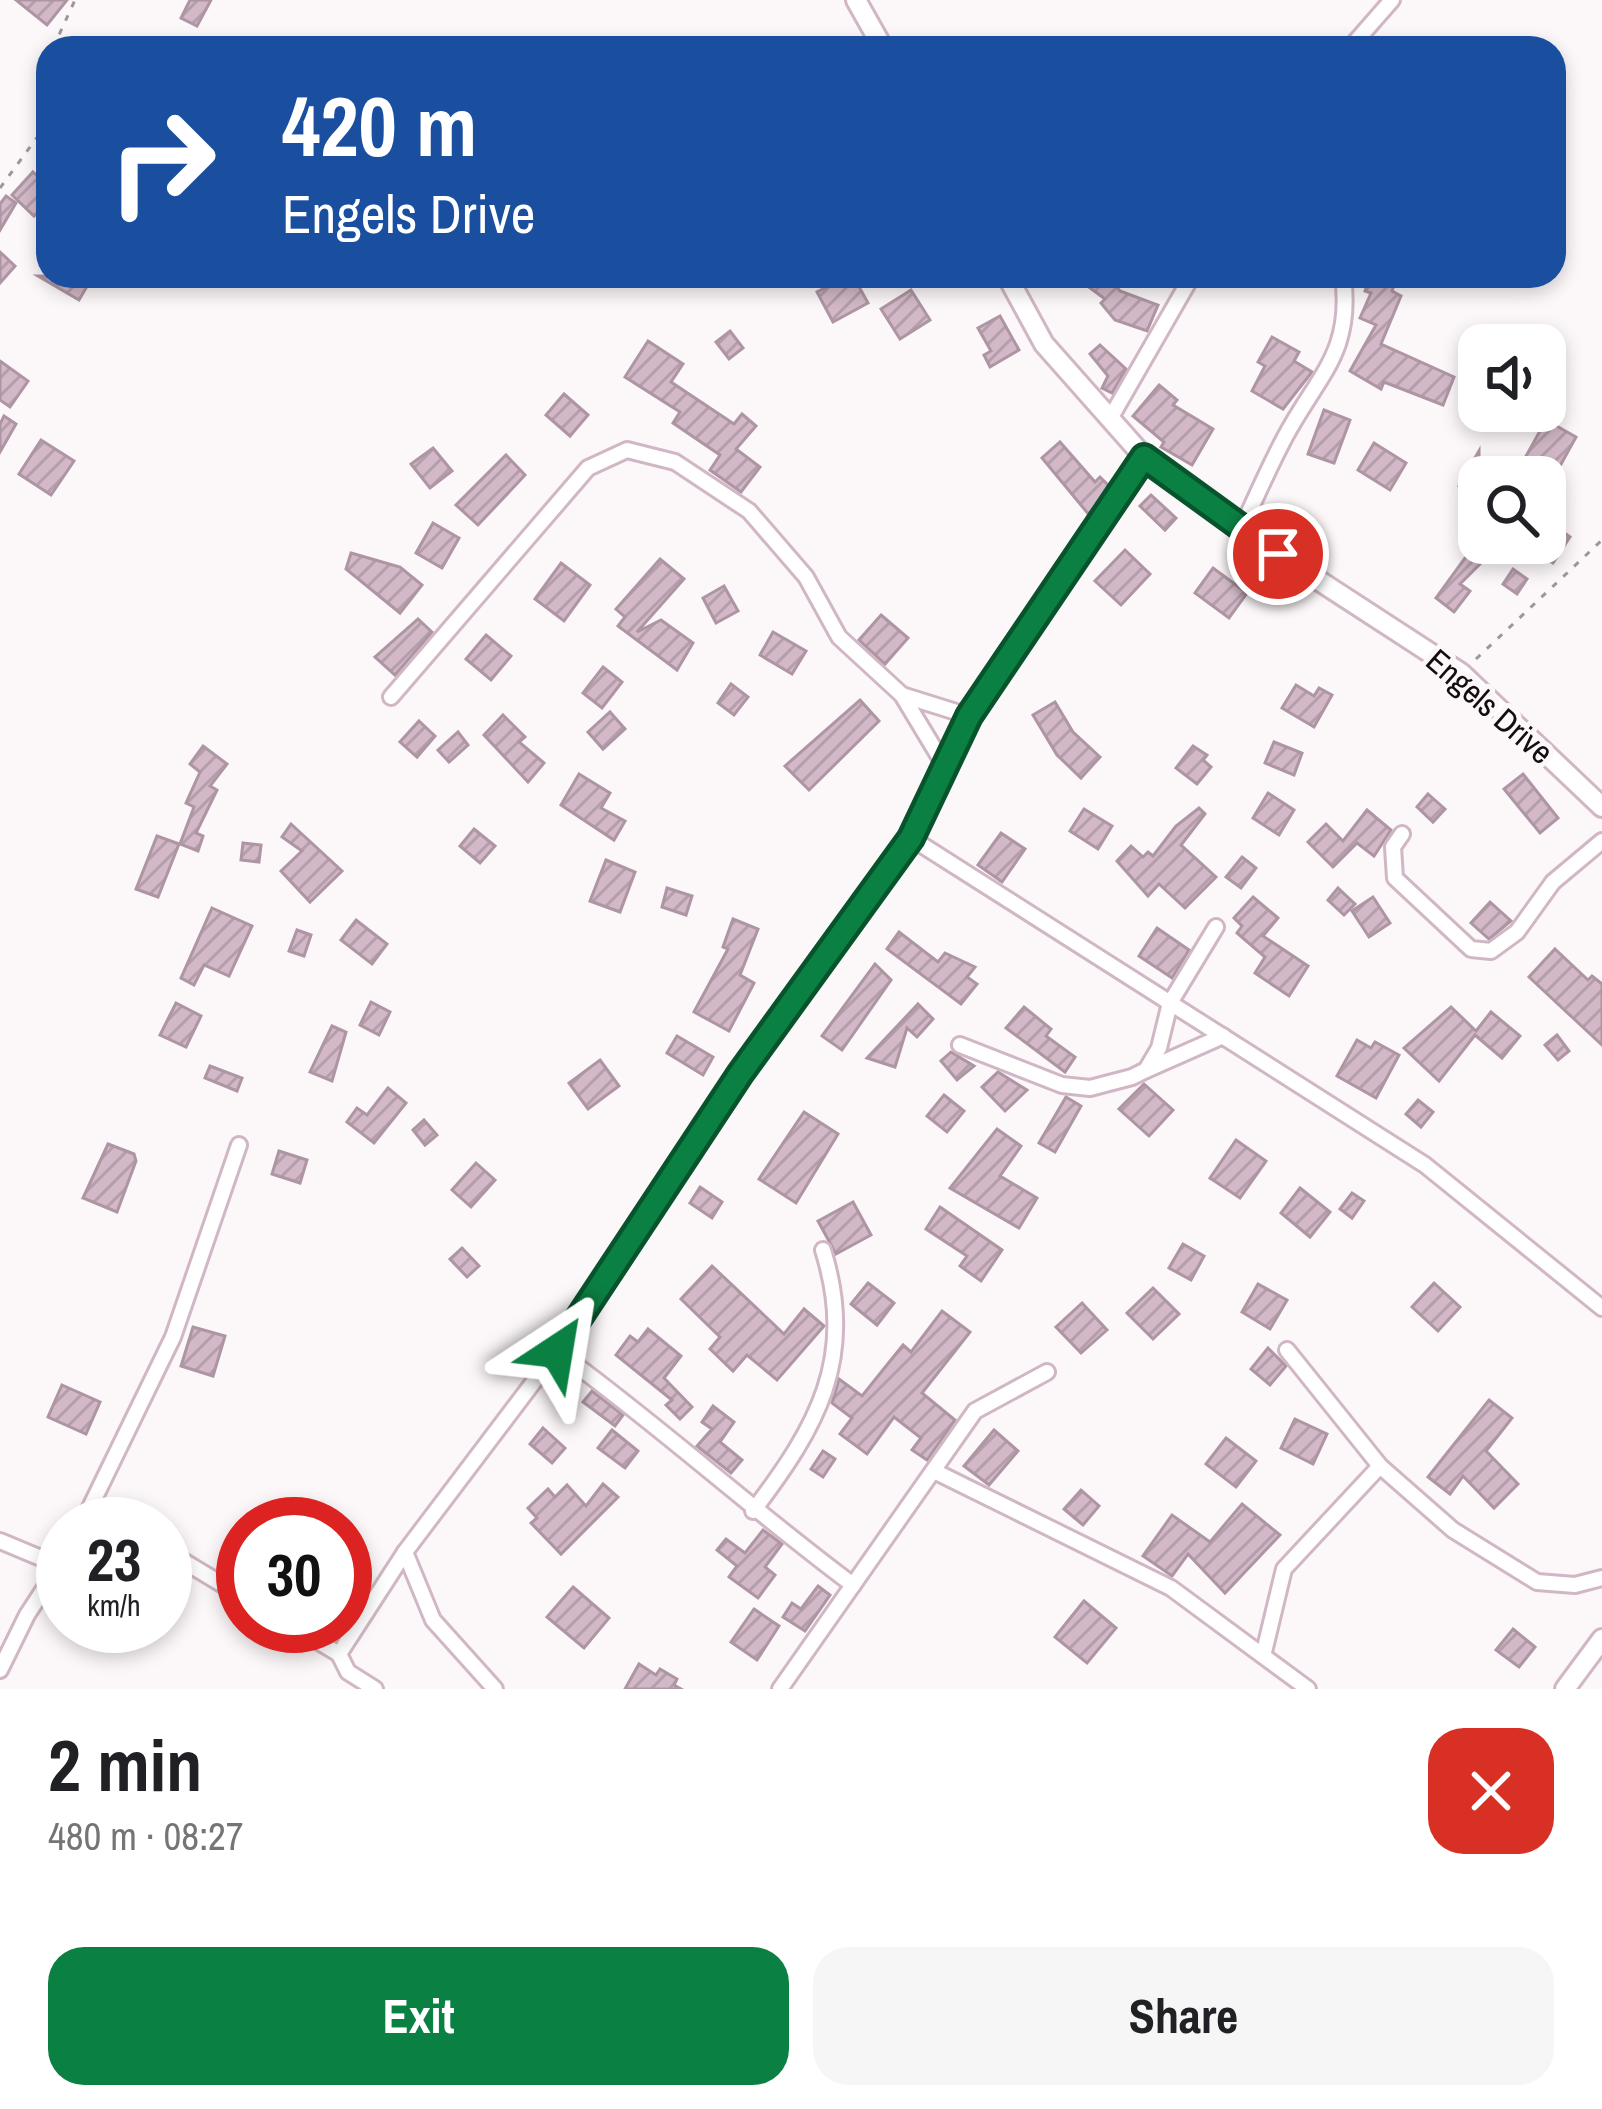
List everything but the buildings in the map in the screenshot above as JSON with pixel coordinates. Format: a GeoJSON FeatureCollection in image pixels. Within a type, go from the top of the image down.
{"type":"FeatureCollection","features":[{"type":"Feature","properties":{"kind":"street"},"geometry":{"type":"LineString","coordinates":[[856,0],[876,36]]}},
{"type":"Feature","properties":{"kind":"street"},"geometry":{"type":"LineString","coordinates":[[1360,36],[1392,0]]}},
{"type":"Feature","properties":{"kind":"street","name":"Engels Drive"},"geometry":{"type":"LineString","coordinates":[[1014,288],[1044,344],[1144,457],[1241,530],[1461,673],[1602,807]]}},
{"type":"Feature","properties":{"kind":"street"},"geometry":{"type":"LineString","coordinates":[[1111,418],[1185,288]]}},
{"type":"Feature","properties":{"kind":"street"},"geometry":{"type":"LineString","coordinates":[[1241,530],[1286,434],[1332,368],[1348,318],[1344,288]]}},
{"type":"Feature","properties":{"kind":"street"},"geometry":{"type":"LineString","coordinates":[[391,697],[588,468],[627,450],[674,462],[749,512],[806,577],[839,638],[902,695],[943,763]]}},
{"type":"Feature","properties":{"kind":"street"},"geometry":{"type":"LineString","coordinates":[[375,1689],[348,1672],[338,1654],[405,1552],[557,1351],[701,1130],[911,838],[969,716],[1144,457]]}},
{"type":"Feature","properties":{"kind":"street"},"geometry":{"type":"LineString","coordinates":[[902,695],[969,716]]}},
{"type":"Feature","properties":{"kind":"street"},"geometry":{"type":"LineString","coordinates":[[1402,834],[1394,847],[1395,878],[1471,949],[1491,951],[1516,932],[1553,882],[1602,841]]}},
{"type":"Feature","properties":{"kind":"street"},"geometry":{"type":"LineString","coordinates":[[911,838],[1425,1165],[1602,1308]]}},
{"type":"Feature","properties":{"kind":"street"},"geometry":{"type":"LineString","coordinates":[[1146,1070],[1159,1048],[1170,1003],[1216,927]]}},
{"type":"Feature","properties":{"kind":"street"},"geometry":{"type":"LineString","coordinates":[[960,1045],[1062,1085],[1090,1088],[1146,1070],[1223,1036]]}},
{"type":"Feature","properties":{"kind":"street"},"geometry":{"type":"LineString","coordinates":[[96,1497],[173,1337],[239,1145]]}},
{"type":"Feature","properties":{"kind":"street"},"geometry":{"type":"LineString","coordinates":[[753,1511],[807,1439],[835,1349],[836,1312],[823,1250]]}},
{"type":"Feature","properties":{"kind":"street"},"geometry":{"type":"LineString","coordinates":[[1287,1350],[1380,1466],[1453,1530],[1538,1582],[1575,1585],[1602,1578]]}},
{"type":"Feature","properties":{"kind":"street"},"geometry":{"type":"LineString","coordinates":[[557,1351],[639,1410],[753,1511],[853,1585]]}},
{"type":"Feature","properties":{"kind":"street"},"geometry":{"type":"LineString","coordinates":[[781,1689],[975,1411],[1047,1372]]}},
{"type":"Feature","properties":{"kind":"street"},"geometry":{"type":"LineString","coordinates":[[1264,1652],[1284,1569],[1380,1466]]}},
{"type":"Feature","properties":{"kind":"street"},"geometry":{"type":"LineString","coordinates":[[934,1471],[1171,1588],[1264,1652],[1308,1689]]}},
{"type":"Feature","properties":{"kind":"street"},"geometry":{"type":"LineString","coordinates":[[0,1541],[36,1554]]}},
{"type":"Feature","properties":{"kind":"street"},"geometry":{"type":"LineString","coordinates":[[405,1552],[433,1620],[495,1689]]}},
{"type":"Feature","properties":{"kind":"street"},"geometry":{"type":"LineString","coordinates":[[0,1670],[36,1602]]}},
{"type":"Feature","properties":{"kind":"street"},"geometry":{"type":"LineString","coordinates":[[1565,1689],[1602,1640]]}},
{"type":"Feature","properties":{"kind":"path"},"geometry":{"type":"LineString","coordinates":[[58,36],[75,0]]}},
{"type":"Feature","properties":{"kind":"path"},"geometry":{"type":"LineString","coordinates":[[0,188],[36,139]]}},
{"type":"Feature","properties":{"kind":"path"},"geometry":{"type":"LineString","coordinates":[[1461,673],[1602,540]]}},
{"type":"Feature","properties":{"kind":"route"},"geometry":{"type":"LineString","coordinates":[[557,1351],[760,1044],[822,968],[911,838],[969,716],[1144,457],[1278,554]]}}]}
